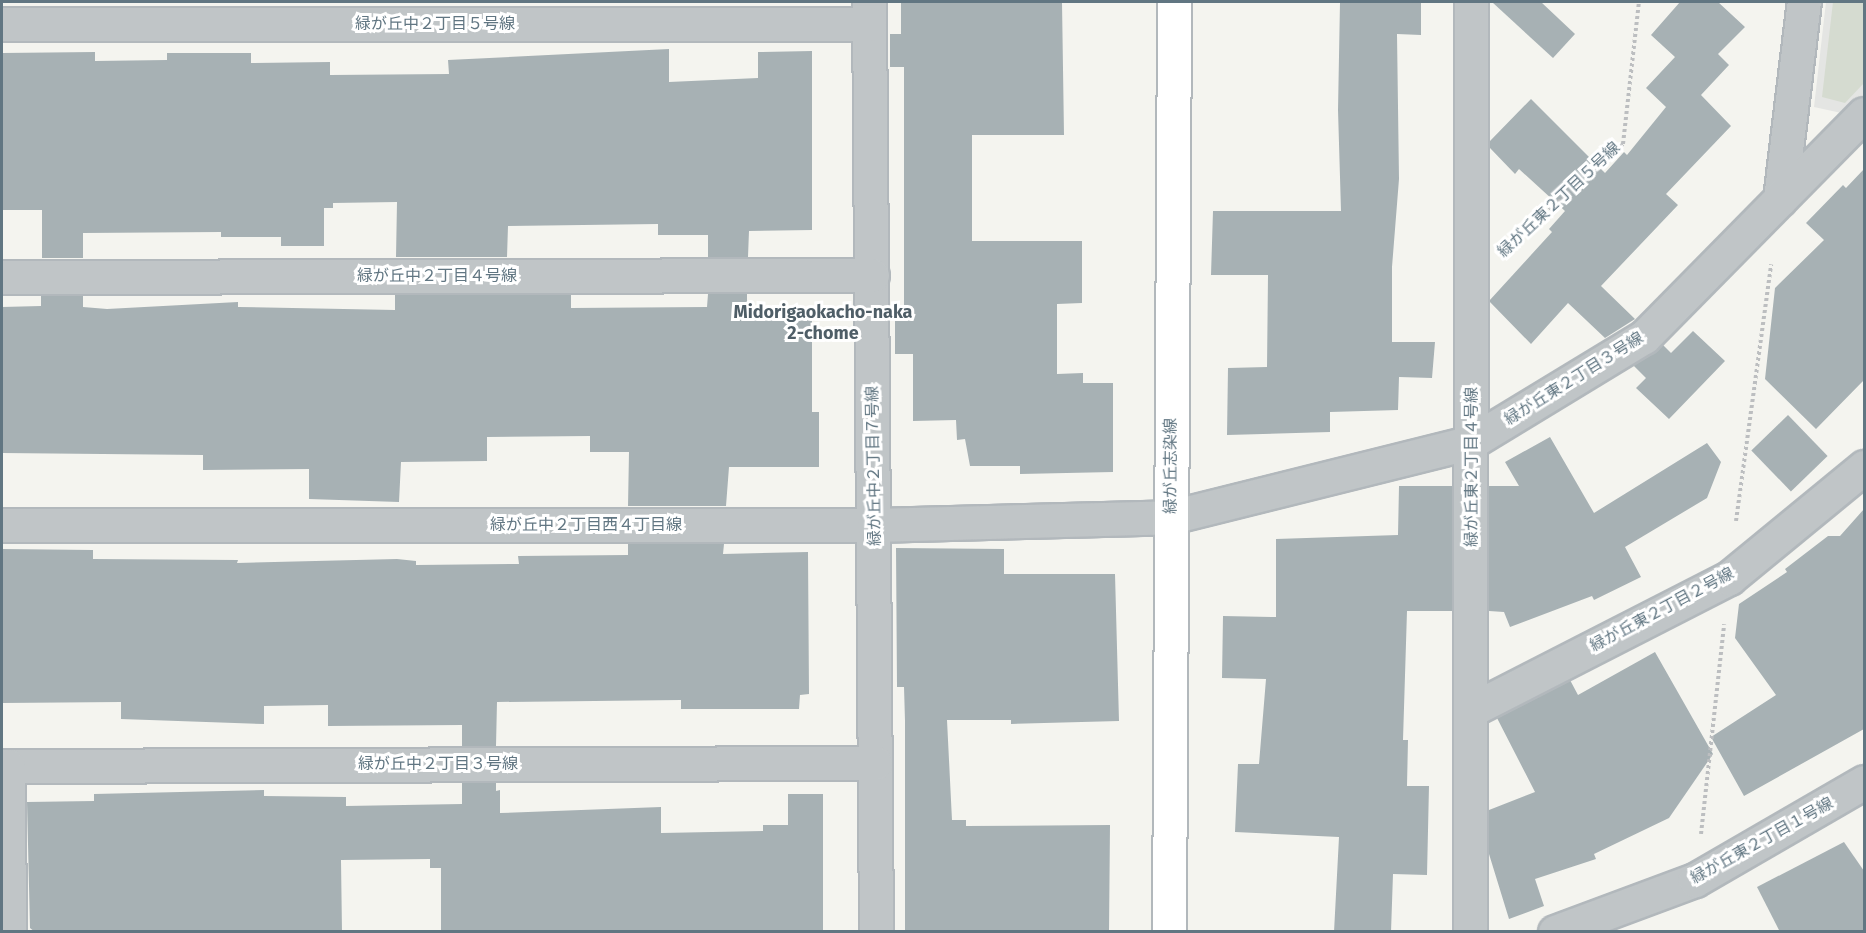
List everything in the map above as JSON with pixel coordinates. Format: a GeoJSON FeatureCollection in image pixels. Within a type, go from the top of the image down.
{"type":"FeatureCollection","features":[{"type":"Feature","properties":{"kind":"street","name":"緑が丘志染線"},"geometry":{"type":"LineString","coordinates":[[1169,932],[1174,2]]}},
{"type":"Feature","properties":{"kind":"street","name":"緑が丘東２丁目４号線"},"geometry":{"type":"LineString","coordinates":[[1470,932],[1473,709],[1471,2]]}},
{"type":"Feature","properties":{"kind":"street"},"geometry":{"type":"LineString","coordinates":[[1780,199],[1804,2]]}},
{"type":"Feature","properties":{"kind":"street","name":"緑が丘中２丁目５号線"},"geometry":{"type":"LineString","coordinates":[[2,24],[869,13]]}},
{"type":"Feature","properties":{"kind":"street","name":"緑が丘中２丁目７号線"},"geometry":{"type":"LineString","coordinates":[[869,13],[876,932]]}},
{"type":"Feature","properties":{"kind":"street","name":"緑が丘東２丁目３号線"},"geometry":{"type":"LineString","coordinates":[[1170,517],[1471,442],[1644,337],[1864,114]]}},
{"type":"Feature","properties":{"kind":"street","name":"緑が丘中２丁目４号線"},"geometry":{"type":"LineString","coordinates":[[2,277],[872,275]]}},
{"type":"Feature","properties":{"kind":"street","name":"緑が丘東２丁目２号線"},"geometry":{"type":"LineString","coordinates":[[1473,709],[1729,578],[1864,467]]}},
{"type":"Feature","properties":{"kind":"street","name":"緑が丘中２丁目西４丁目線"},"geometry":{"type":"LineString","coordinates":[[2,525],[874,525],[1170,517]]}},
{"type":"Feature","properties":{"kind":"street","name":"緑が丘中２丁目３号線"},"geometry":{"type":"LineString","coordinates":[[5,766],[875,763]]}},
{"type":"Feature","properties":{"kind":"street"},"geometry":{"type":"LineString","coordinates":[[5,766],[9,932]]}},
{"type":"Feature","properties":{"kind":"street","name":"緑が丘東２丁目１号線"},"geometry":{"type":"LineString","coordinates":[[1555,932],[1695,880],[1864,782]]}},
{"type":"Feature","properties":{"kind":"path","name":"緑が丘東２丁目５号線"},"geometry":{"type":"LineString","coordinates":[[1471,280],[1623,144],[1639,2]]}},
{"type":"Feature","properties":{"kind":"shaded area"},"geometry":{"type":"Polygon","coordinates":[[[1826,2],[1864,2],[1864,95],[1846,114],[1814,107],[1826,2]]]}},
{"type":"Feature","properties":{"kind":"shaded area"},"geometry":{"type":"Polygon","coordinates":[[[1833,2],[1864,2],[1864,83],[1845,103],[1822,97],[1833,2]]]}},
{"type":"Feature","properties":{"kind":"building"},"geometry":{"type":"Polygon","coordinates":[[[901,2],[1062,2],[1064,135],[972,135],[972,241],[1082,241],[1082,303],[1057,304],[1057,374],[1083,373],[1083,383],[1113,383],[1113,472],[1020,474],[1020,466],[970,466],[965,439],[957,440],[956,420],[913,421],[913,354],[895,354],[895,307],[904,307],[904,67],[890,67],[890,34],[901,34],[901,2]]]}},
{"type":"Feature","properties":{"kind":"building"},"geometry":{"type":"Polygon","coordinates":[[[1340,2],[1421,2],[1421,35],[1397,34],[1399,179],[1392,267],[1392,342],[1435,342],[1432,378],[1399,377],[1398,410],[1330,412],[1330,432],[1227,435],[1228,368],[1267,367],[1268,275],[1211,275],[1213,211],[1341,211],[1338,110],[1340,2]]]}},
{"type":"Feature","properties":{"kind":"building"},"geometry":{"type":"Polygon","coordinates":[[[1492,2],[1541,2],[1575,34],[1553,58],[1492,2]]]}},
{"type":"Feature","properties":{"kind":"building"},"geometry":{"type":"Polygon","coordinates":[[[1680,2],[1718,2],[1745,27],[1718,54],[1729,65],[1701,95],[1731,126],[1666,194],[1678,205],[1601,286],[1635,319],[1605,338],[1568,303],[1531,344],[1489,301],[1552,232],[1549,229],[1565,211],[1519,169],[1515,174],[1490,148],[1490,141],[1531,99],[1605,173],[1624,152],[1627,155],[1666,107],[1646,88],[1675,57],[1651,35],[1680,2]]]}},
{"type":"Feature","properties":{"kind":"building"},"geometry":{"type":"Polygon","coordinates":[[[669,49],[669,82],[758,78],[758,52],[812,51],[812,230],[749,231],[748,257],[708,257],[708,235],[658,235],[658,224],[508,226],[507,257],[396,257],[397,202],[333,203],[333,208],[324,208],[324,246],[281,246],[281,237],[221,237],[221,232],[83,233],[83,258],[42,258],[42,210],[2,210],[2,53],[95,52],[95,61],[167,60],[167,53],[251,53],[251,63],[330,62],[330,75],[449,74],[448,60],[669,49]]]}},
{"type":"Feature","properties":{"kind":"building"},"geometry":{"type":"Polygon","coordinates":[[[1864,169],[1864,380],[1816,429],[1765,379],[1775,288],[1824,240],[1806,223],[1843,185],[1846,188],[1864,169]]]}},
{"type":"Feature","properties":{"kind":"building"},"geometry":{"type":"Polygon","coordinates":[[[571,294],[571,308],[707,307],[708,294],[747,294],[747,310],[812,309],[812,412],[819,412],[819,467],[729,467],[726,506],[628,506],[629,452],[590,452],[590,436],[487,437],[487,461],[401,462],[399,502],[309,499],[309,469],[203,470],[203,455],[2,453],[2,307],[41,306],[41,296],[83,296],[83,307],[107,309],[238,302],[238,307],[395,310],[395,295],[571,294]]]}},
{"type":"Feature","properties":{"kind":"building"},"geometry":{"type":"Polygon","coordinates":[[[1693,331],[1725,361],[1669,419],[1636,388],[1646,378],[1633,365],[1663,345],[1671,353],[1693,331]]]}},
{"type":"Feature","properties":{"kind":"building"},"geometry":{"type":"Polygon","coordinates":[[[1788,415],[1828,456],[1791,491],[1751,450],[1788,415]]]}},
{"type":"Feature","properties":{"kind":"building"},"geometry":{"type":"Polygon","coordinates":[[[1550,437],[1594,513],[1707,443],[1721,462],[1707,498],[1625,547],[1641,577],[1594,600],[1592,596],[1510,627],[1504,612],[1489,611],[1489,486],[1519,486],[1505,462],[1550,437]]]}},
{"type":"Feature","properties":{"kind":"building"},"geometry":{"type":"Polygon","coordinates":[[[1399,486],[1452,486],[1452,611],[1407,611],[1403,740],[1408,740],[1407,786],[1429,786],[1427,875],[1393,874],[1391,932],[1334,932],[1339,837],[1235,832],[1238,764],[1259,764],[1266,679],[1222,678],[1223,616],[1276,617],[1276,539],[1398,535],[1399,486]]]}},
{"type":"Feature","properties":{"kind":"building"},"geometry":{"type":"Polygon","coordinates":[[[1864,509],[1864,729],[1744,796],[1711,737],[1776,695],[1735,638],[1739,604],[1787,572],[1785,569],[1828,536],[1840,536],[1864,509]]]}},
{"type":"Feature","properties":{"kind":"building"},"geometry":{"type":"Polygon","coordinates":[[[628,544],[724,544],[723,554],[808,552],[809,694],[800,695],[799,709],[681,709],[681,700],[497,702],[496,746],[462,746],[462,725],[328,726],[328,705],[264,706],[264,724],[121,719],[121,702],[2,703],[2,549],[93,550],[93,559],[238,560],[237,563],[397,559],[416,561],[416,565],[519,564],[518,556],[628,555],[628,544]]]}},
{"type":"Feature","properties":{"kind":"building"},"geometry":{"type":"Polygon","coordinates":[[[896,548],[1004,549],[1004,574],[1115,574],[1119,721],[1011,724],[1011,720],[947,720],[952,820],[966,820],[966,826],[1110,825],[1109,932],[905,932],[905,721],[904,687],[897,687],[896,548]]]}},
{"type":"Feature","properties":{"kind":"building"},"geometry":{"type":"Polygon","coordinates":[[[1655,652],[1713,754],[1669,818],[1594,854],[1596,859],[1535,879],[1544,906],[1509,919],[1489,854],[1489,810],[1535,792],[1497,718],[1570,680],[1578,695],[1655,652]]]}},
{"type":"Feature","properties":{"kind":"building"},"geometry":{"type":"Polygon","coordinates":[[[462,783],[496,783],[496,791],[500,790],[500,813],[661,807],[661,833],[763,831],[763,825],[788,825],[788,794],[823,794],[823,932],[441,932],[441,868],[430,868],[430,859],[341,860],[342,932],[35,932],[30,928],[27,802],[94,801],[94,794],[264,790],[264,796],[346,797],[346,806],[462,804],[462,783]]]}},
{"type":"Feature","properties":{"kind":"building"},"geometry":{"type":"Polygon","coordinates":[[[1844,842],[1864,871],[1864,932],[1780,932],[1757,887],[1844,842]]]}},
{"type":"Feature","properties":{"kind":"district","name":"Midorigaokacho-naka 2-chome"},"geometry":{"type":"Point","coordinates":[823,323]}}]}
